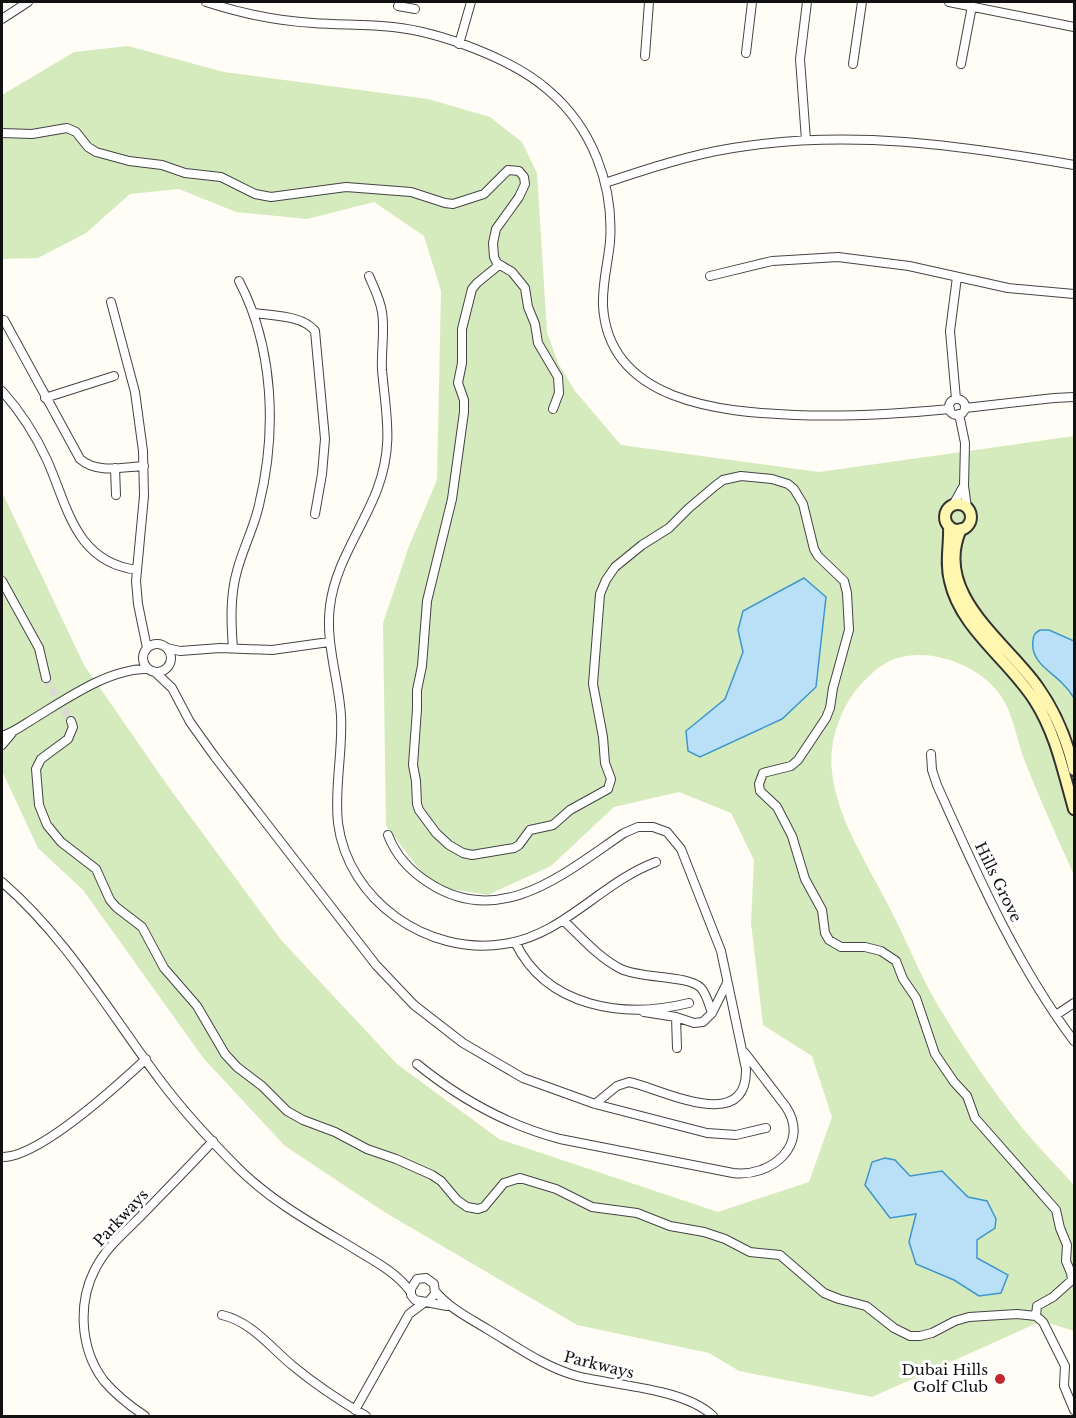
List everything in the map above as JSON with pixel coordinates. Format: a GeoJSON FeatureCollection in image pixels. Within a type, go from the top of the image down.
{"type":"FeatureCollection","features":[{"type":"Feature","properties":{"kind":"street"},"geometry":{"type":"LineString","coordinates":[[2,19],[28,2]]}},
{"type":"Feature","properties":{"kind":"street"},"geometry":{"type":"LineString","coordinates":[[206,2],[252,14],[299,22],[402,28],[433,35],[513,66],[537,81],[558,99],[584,131],[605,183],[610,206],[611,228],[603,296],[608,333],[625,362],[641,378],[665,392],[708,406],[737,411],[842,415],[913,413],[950,409]]}},
{"type":"Feature","properties":{"kind":"street"},"geometry":{"type":"LineString","coordinates":[[459,44],[471,2]]}},
{"type":"Feature","properties":{"kind":"street"},"geometry":{"type":"LineString","coordinates":[[645,56],[649,2]]}},
{"type":"Feature","properties":{"kind":"street"},"geometry":{"type":"LineString","coordinates":[[746,53],[753,2]]}},
{"type":"Feature","properties":{"kind":"street"},"geometry":{"type":"LineString","coordinates":[[806,140],[800,59],[807,2]]}},
{"type":"Feature","properties":{"kind":"street"},"geometry":{"type":"LineString","coordinates":[[853,64],[862,2]]}},
{"type":"Feature","properties":{"kind":"street"},"geometry":{"type":"LineString","coordinates":[[949,2],[1074,27]]}},
{"type":"Feature","properties":{"kind":"street"},"geometry":{"type":"LineString","coordinates":[[961,64],[972,6]]}},
{"type":"Feature","properties":{"kind":"street"},"geometry":{"type":"LineString","coordinates":[[2,133],[32,134],[67,128],[76,132],[88,147],[100,153],[136,162],[162,165],[191,174],[221,177],[255,194],[271,197],[346,187],[411,192],[453,204],[484,194],[506,171],[516,169],[524,177],[525,184],[519,197],[496,230],[493,250],[495,260],[499,265],[512,272],[525,288],[538,343],[558,377],[559,393],[553,409]]}},
{"type":"Feature","properties":{"kind":"street"},"geometry":{"type":"LineString","coordinates":[[605,183],[668,163],[713,152],[806,140],[911,142],[989,150],[1074,165]]}},
{"type":"Feature","properties":{"kind":"street"},"geometry":{"type":"LineString","coordinates":[[710,276],[772,261],[816,257],[882,261],[1008,288],[1074,294]]}},
{"type":"Feature","properties":{"kind":"street"},"geometry":{"type":"LineString","coordinates":[[499,265],[472,289],[462,329],[462,363],[458,383],[465,408],[459,457],[448,519],[428,590],[422,666],[417,690],[413,765],[417,781],[416,797],[419,810],[448,845],[464,853],[480,855],[514,848],[530,830],[553,825],[570,810],[608,789],[611,779],[605,763],[603,737],[593,684],[600,594],[606,580],[615,567],[642,545],[669,528],[723,480],[732,477],[763,478],[788,484],[803,504],[814,549],[846,585],[849,630],[833,699],[826,718],[798,760],[791,766],[763,773],[759,784],[760,791],[777,807],[792,836],[805,879],[822,910],[825,933],[829,940],[841,947],[872,949],[886,953],[893,958],[916,998],[935,1054],[958,1088],[967,1096],[975,1118],[1056,1210],[1067,1245],[1066,1262],[1071,1273],[1071,1280],[1056,1295],[1037,1306],[1036,1316]]}},
{"type":"Feature","properties":{"kind":"street"},"geometry":{"type":"LineString","coordinates":[[369,276],[382,313],[382,370],[388,422],[387,447],[378,487],[366,517],[340,567],[329,609],[329,642],[337,677],[341,722],[338,821],[343,844],[358,877],[373,897],[390,913],[421,932],[467,945],[491,946],[536,936],[564,921],[618,880],[656,862]]}},
{"type":"Feature","properties":{"kind":"street"},"geometry":{"type":"LineString","coordinates":[[956,399],[950,331],[957,277]]}},
{"type":"Feature","properties":{"kind":"street"},"geometry":{"type":"LineString","coordinates":[[233,648],[231,616],[233,590],[237,570],[259,507],[268,441],[268,381],[261,338],[254,313],[239,281]]}},
{"type":"Feature","properties":{"kind":"street"},"geometry":{"type":"LineString","coordinates":[[2,736],[13,732],[105,679],[126,671],[143,657],[147,648],[137,593],[136,570],[143,514],[144,466],[140,421],[135,392],[111,302]]}},
{"type":"Feature","properties":{"kind":"street"},"geometry":{"type":"LineString","coordinates":[[254,313],[296,320],[310,325],[315,331],[325,439],[315,514]]}},
{"type":"Feature","properties":{"kind":"street"},"geometry":{"type":"LineString","coordinates":[[4,320],[80,459],[93,467],[144,466]]}},
{"type":"Feature","properties":{"kind":"street"},"geometry":{"type":"LineString","coordinates":[[45,398],[114,376]]}},
{"type":"Feature","properties":{"kind":"street"},"geometry":{"type":"LineString","coordinates":[[2,391],[31,429],[75,528],[84,542],[95,554],[109,563],[136,570]]}},
{"type":"Feature","properties":{"kind":"street"},"geometry":{"type":"LineString","coordinates":[[949,526],[961,529],[967,526],[970,520],[964,486],[965,443],[962,411],[963,401],[956,399],[950,403],[952,413],[962,411],[1054,398],[1074,397]]}},
{"type":"Feature","properties":{"kind":"street"},"geometry":{"type":"LineString","coordinates":[[115,468],[116,495]]}},
{"type":"Feature","properties":{"kind":"street"},"geometry":{"type":"LineString","coordinates":[[964,486],[946,516],[949,526],[948,573],[955,599],[964,614],[1024,686],[1042,713],[1058,749],[1074,809]]}},
{"type":"Feature","properties":{"kind":"street"},"geometry":{"type":"LineString","coordinates":[[953,505],[962,505],[967,508]]}},
{"type":"Feature","properties":{"kind":"street"},"geometry":{"type":"LineString","coordinates":[[961,529],[954,555],[956,576],[961,590],[973,610],[1044,695],[1062,731],[1074,770]]}},
{"type":"Feature","properties":{"kind":"street"},"geometry":{"type":"LineString","coordinates":[[2,581],[39,648],[46,678]]}},
{"type":"Feature","properties":{"kind":"street"},"geometry":{"type":"LineString","coordinates":[[144,626],[148,634],[170,654],[172,688]]}},
{"type":"Feature","properties":{"kind":"street"},"geometry":{"type":"LineString","coordinates":[[147,648],[163,646],[184,651],[233,648],[272,650],[329,642]]}},
{"type":"Feature","properties":{"kind":"street"},"geometry":{"type":"LineString","coordinates":[[126,671],[163,671],[184,651]]}},
{"type":"Feature","properties":{"kind":"street"},"geometry":{"type":"LineString","coordinates":[[143,657],[152,670],[172,688],[190,722],[210,752],[376,965],[401,992],[446,1031],[492,1061],[539,1085],[595,1104],[717,1135],[736,1135],[766,1128]]}},
{"type":"Feature","properties":{"kind":"street"},"geometry":{"type":"LineString","coordinates":[[71,721],[73,727],[68,739],[41,759],[36,770],[39,805],[47,825],[61,842],[96,869],[110,900],[142,927],[164,968],[197,1006],[225,1054],[237,1067],[262,1086],[279,1105],[295,1116],[335,1132],[367,1149],[432,1175],[467,1207],[478,1209],[484,1207],[504,1183],[520,1178],[556,1189],[592,1208],[638,1213],[670,1226],[704,1232],[725,1239],[750,1252],[780,1255],[824,1293],[866,1306],[894,1328],[910,1336],[925,1335],[969,1317],[1017,1314],[1036,1316],[1043,1322],[1065,1366],[1064,1386],[1074,1410]]}},
{"type":"Feature","properties":{"kind":"street"},"geometry":{"type":"LineString","coordinates":[[2,745],[13,732]]}},
{"type":"Feature","properties":{"kind":"street","name":"Hills Grove"},"geometry":{"type":"LineString","coordinates":[[931,754],[934,777],[958,833],[1008,932],[1056,1015],[1074,1041]]}},
{"type":"Feature","properties":{"kind":"street"},"geometry":{"type":"LineString","coordinates":[[388,835],[399,857],[424,880],[449,894],[485,901],[516,897],[543,886],[631,829],[645,826],[660,829],[672,837],[681,849],[718,940],[746,1069],[745,1081],[741,1092],[731,1100],[718,1104],[698,1104],[629,1082],[617,1086],[595,1104]]}},
{"type":"Feature","properties":{"kind":"street"},"geometry":{"type":"LineString","coordinates":[[2,876],[4,884],[60,942],[177,1102],[238,1168],[274,1198],[396,1275],[415,1300],[427,1302]]}},
{"type":"Feature","properties":{"kind":"street"},"geometry":{"type":"LineString","coordinates":[[564,921],[603,957],[620,968],[640,975],[685,980],[695,984],[703,991],[712,1014]]}},
{"type":"Feature","properties":{"kind":"street"},"geometry":{"type":"LineString","coordinates":[[515,942],[522,958],[534,972],[557,989],[584,1001],[603,1007],[640,1010],[689,1003]]}},
{"type":"Feature","properties":{"kind":"street"},"geometry":{"type":"LineString","coordinates":[[640,1010],[653,1015],[676,1017],[699,1023],[707,1020],[712,1014],[728,982]]}},
{"type":"Feature","properties":{"kind":"street"},"geometry":{"type":"LineString","coordinates":[[1056,1015],[1074,1003]]}},
{"type":"Feature","properties":{"kind":"street"},"geometry":{"type":"LineString","coordinates":[[676,1017],[677,1048]]}},
{"type":"Feature","properties":{"kind":"street"},"geometry":{"type":"LineString","coordinates":[[417,1064],[460,1097],[534,1131],[560,1139],[747,1174],[769,1167],[780,1158],[791,1144],[794,1127],[792,1117],[786,1107],[742,1050]]}},
{"type":"Feature","properties":{"kind":"street"},"geometry":{"type":"LineString","coordinates":[[2,1156],[22,1153],[61,1129],[101,1100],[146,1059]]}},
{"type":"Feature","properties":{"kind":"street","name":"Parkways"},"geometry":{"type":"LineString","coordinates":[[145,1416],[112,1390],[95,1365],[84,1329],[87,1292],[91,1278],[105,1254],[213,1141]]}},
{"type":"Feature","properties":{"kind":"street"},"geometry":{"type":"LineString","coordinates":[[396,1275],[417,1279]]}},
{"type":"Feature","properties":{"kind":"street"},"geometry":{"type":"LineString","coordinates":[[355,1410],[409,1314],[412,1283],[423,1277],[430,1279],[434,1284],[434,1297],[409,1314]]}},
{"type":"Feature","properties":{"kind":"street","name":"Parkways"},"geometry":{"type":"LineString","coordinates":[[435,1291],[452,1307],[550,1366],[590,1379],[678,1397],[699,1405],[713,1416]]}},
{"type":"Feature","properties":{"kind":"street","name":"Parkways"},"geometry":{"type":"LineString","coordinates":[[427,1302],[452,1307]]}},
{"type":"Feature","properties":{"kind":"street"},"geometry":{"type":"LineString","coordinates":[[222,1315],[248,1326],[303,1374],[366,1416]]}},
{"type":"Feature","properties":{"kind":"green space"},"geometry":{"type":"Polygon","coordinates":[[[128,46],[224,72],[428,99],[490,117],[522,142],[537,173],[547,332],[558,363],[575,391],[621,445],[819,472],[1074,436],[1074,875],[1030,774],[1004,701],[985,679],[958,663],[927,655],[912,655],[885,663],[858,687],[844,709],[835,734],[831,759],[835,789],[846,822],[936,1002],[978,1068],[1012,1115],[1074,1185],[1074,1331],[1042,1321],[872,1397],[739,1371],[709,1353],[577,1325],[386,1213],[285,1146],[204,1059],[83,890],[38,848],[2,771],[2,492],[84,665],[170,789],[282,941],[397,1064],[499,1139],[718,1212],[809,1182],[832,1117],[812,1056],[763,1025],[751,923],[754,860],[731,813],[679,792],[614,807],[551,866],[488,895],[432,886],[386,826],[383,623],[409,546],[437,480],[441,291],[424,236],[374,202],[307,219],[236,212],[179,189],[130,194],[86,233],[38,258],[2,259],[2,95],[74,52],[128,46]]]}},
{"type":"Feature","properties":{"kind":"water"},"geometry":{"type":"Polygon","coordinates":[[[804,578],[826,597],[816,687],[782,719],[700,757],[688,751],[686,731],[725,699],[743,652],[738,630],[743,611],[804,578]]]}},
{"type":"Feature","properties":{"kind":"water"},"geometry":{"type":"Polygon","coordinates":[[[1040,630],[1049,630],[1074,641],[1074,698],[1064,685],[1042,665],[1035,654],[1033,637],[1040,630]]]}},
{"type":"Feature","properties":{"kind":"water"},"geometry":{"type":"Polygon","coordinates":[[[885,1158],[895,1160],[910,1176],[942,1171],[968,1197],[987,1201],[996,1219],[995,1228],[977,1240],[977,1258],[1008,1275],[1001,1293],[979,1296],[954,1280],[916,1264],[909,1242],[916,1214],[890,1218],[865,1185],[872,1162],[885,1158]]]}},
{"type":"Feature","properties":{"kind":"tunnel"},"geometry":{"type":"LineString","coordinates":[[46,678],[71,721]]}},
{"type":"Feature","properties":{"kind":"place","name":"Dubai Hills Golf Club"},"geometry":{"type":"Point","coordinates":[1000,1379]}}]}
